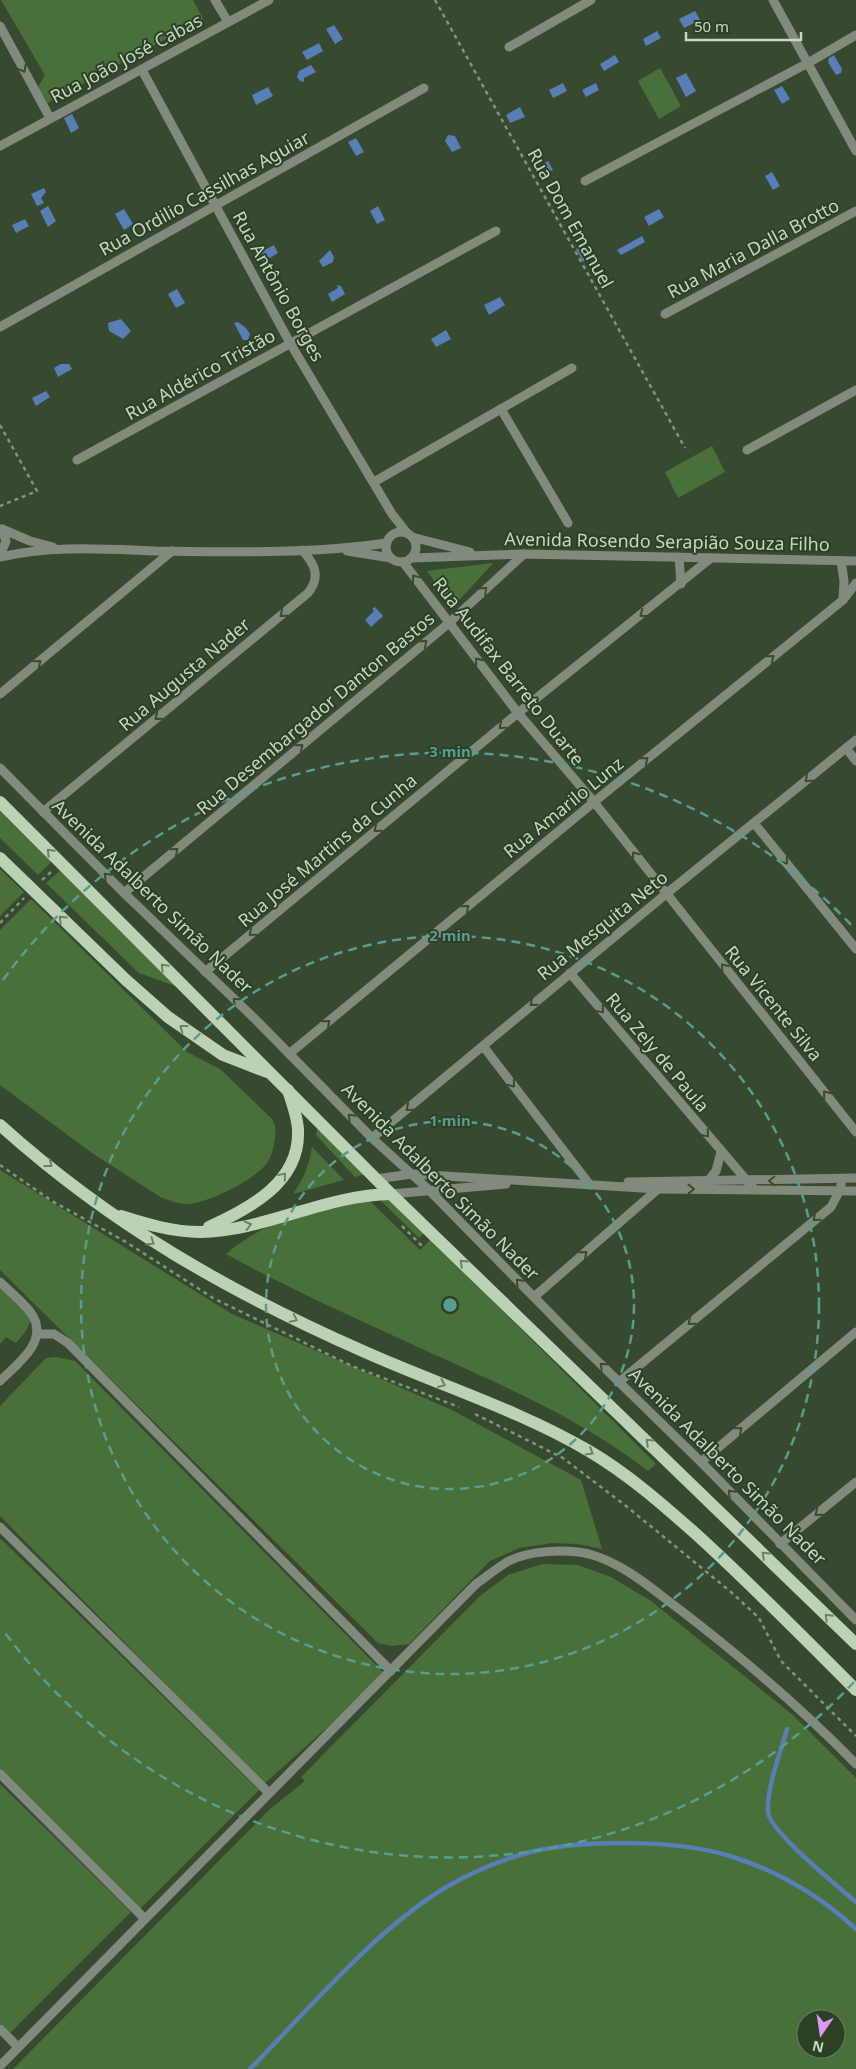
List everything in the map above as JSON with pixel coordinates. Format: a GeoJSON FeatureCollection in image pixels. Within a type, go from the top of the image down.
{"type":"FeatureCollection","features":[{"type":"Feature","properties":{"kind":"main road","name":"Avenida Adalberto Simão Nader"},"geometry":{"type":"LineString","coordinates":[[0,802],[391,1194],[856,1644]]}},
{"type":"Feature","properties":{"kind":"main road"},"geometry":{"type":"LineString","coordinates":[[0,858],[126,980],[168,1017],[223,1055],[272,1074]]}},
{"type":"Feature","properties":{"kind":"main road"},"geometry":{"type":"LineString","coordinates":[[200,1232],[240,1212],[270,1192],[289,1169],[294,1158],[298,1132],[288,1089]]}},
{"type":"Feature","properties":{"kind":"main road"},"geometry":{"type":"LineString","coordinates":[[0,1124],[5,1132],[111,1214],[152,1242],[241,1294],[366,1353],[500,1409],[588,1450],[655,1497],[740,1574],[856,1690]]}},
{"type":"Feature","properties":{"kind":"main road"},"geometry":{"type":"LineString","coordinates":[[111,1214],[165,1228],[200,1232],[238,1227],[370,1194],[391,1194]]}},
{"type":"Feature","properties":{"kind":"street"},"geometry":{"type":"LineString","coordinates":[[215,0],[228,22]]}},
{"type":"Feature","properties":{"kind":"street","name":"Rua João José Cabas"},"geometry":{"type":"LineString","coordinates":[[0,146],[268,0]]}},
{"type":"Feature","properties":{"kind":"street"},"geometry":{"type":"LineString","coordinates":[[509,48],[591,0]]}},
{"type":"Feature","properties":{"kind":"street"},"geometry":{"type":"LineString","coordinates":[[773,0],[856,151]]}},
{"type":"Feature","properties":{"kind":"street"},"geometry":{"type":"LineString","coordinates":[[0,26],[50,118]]}},
{"type":"Feature","properties":{"kind":"street"},"geometry":{"type":"LineString","coordinates":[[584,181],[808,63],[856,34]]}},
{"type":"Feature","properties":{"kind":"street","name":"Rua Antônio Borges"},"geometry":{"type":"LineString","coordinates":[[142,70],[290,343],[392,514],[410,535]]}},
{"type":"Feature","properties":{"kind":"street","name":"Rua Ordilio Cassilhas Aguiar"},"geometry":{"type":"LineString","coordinates":[[0,327],[424,88]]}},
{"type":"Feature","properties":{"kind":"street","name":"Rua Maria Dalla Brotto"},"geometry":{"type":"LineString","coordinates":[[665,314],[856,211]]}},
{"type":"Feature","properties":{"kind":"street","name":"Rua Aldérico Tristão"},"geometry":{"type":"LineString","coordinates":[[77,460],[496,231]]}},
{"type":"Feature","properties":{"kind":"street"},"geometry":{"type":"LineString","coordinates":[[374,482],[572,368]]}},
{"type":"Feature","properties":{"kind":"street"},"geometry":{"type":"LineString","coordinates":[[747,450],[856,390]]}},
{"type":"Feature","properties":{"kind":"street"},"geometry":{"type":"LineString","coordinates":[[501,409],[568,523]]}},
{"type":"Feature","properties":{"kind":"street","name":"Rua Antônio Borges"},"geometry":{"type":"LineString","coordinates":[[392,514],[394,534]]}},
{"type":"Feature","properties":{"kind":"street"},"geometry":{"type":"LineString","coordinates":[[1,528],[30,541],[58,548]]}},
{"type":"Feature","properties":{"kind":"street"},"geometry":{"type":"LineString","coordinates":[[1,528],[6,541],[0,557],[58,548],[172,551],[340,550],[407,560],[416,548],[410,535],[394,534],[387,542],[340,550]]}},
{"type":"Feature","properties":{"kind":"street","name":"Avenida Rosendo Serapião Souza Filho"},"geometry":{"type":"LineString","coordinates":[[410,535],[478,554]]}},
{"type":"Feature","properties":{"kind":"street"},"geometry":{"type":"LineString","coordinates":[[387,542],[388,554],[391,558]]}},
{"type":"Feature","properties":{"kind":"street","name":"Rua Augusta Nader"},"geometry":{"type":"LineString","coordinates":[[43,812],[308,593],[314,584],[316,571],[312,560],[302,550]]}},
{"type":"Feature","properties":{"kind":"street"},"geometry":{"type":"LineString","coordinates":[[0,694],[172,551]]}},
{"type":"Feature","properties":{"kind":"street","name":"Avenida Rosendo Serapião Souza Filho"},"geometry":{"type":"LineString","coordinates":[[407,560],[478,554],[524,554],[856,561]]}},
{"type":"Feature","properties":{"kind":"street","name":"Rua Desembargador Danton Bastos"},"geometry":{"type":"LineString","coordinates":[[124,893],[448,623],[524,554]]}},
{"type":"Feature","properties":{"kind":"street"},"geometry":{"type":"LineString","coordinates":[[679,557],[681,584]]}},
{"type":"Feature","properties":{"kind":"street","name":"Rua José Martins da Cunha"},"geometry":{"type":"LineString","coordinates":[[204,972],[518,713],[711,558]]}},
{"type":"Feature","properties":{"kind":"street","name":"Rua Audifax Barreto Duarte"},"geometry":{"type":"LineString","coordinates":[[407,560],[448,623],[518,713],[594,802],[666,894]]}},
{"type":"Feature","properties":{"kind":"street"},"geometry":{"type":"LineString","coordinates":[[841,561],[844,581],[843,600]]}},
{"type":"Feature","properties":{"kind":"street","name":"Rua Amarilo Lunz"},"geometry":{"type":"LineString","coordinates":[[289,1054],[594,802],[843,600],[856,583]]}},
{"type":"Feature","properties":{"kind":"street","name":"Rua Mesquita Neto"},"geometry":{"type":"LineString","coordinates":[[372,1138],[666,894],[856,740]]}},
{"type":"Feature","properties":{"kind":"street"},"geometry":{"type":"LineString","coordinates":[[846,748],[856,760]]}},
{"type":"Feature","properties":{"kind":"street","name":"Avenida Adalberto Simão Nader"},"geometry":{"type":"LineString","coordinates":[[0,768],[124,893],[372,1138],[412,1174],[619,1382],[702,1462],[856,1620]]}},
{"type":"Feature","properties":{"kind":"street"},"geometry":{"type":"LineString","coordinates":[[754,823],[856,949]]}},
{"type":"Feature","properties":{"kind":"street","name":"Rua Vicente Silva"},"geometry":{"type":"LineString","coordinates":[[666,894],[856,1132]]}},
{"type":"Feature","properties":{"kind":"street","name":"Rua Zely de Paula"},"geometry":{"type":"LineString","coordinates":[[570,973],[746,1182],[754,1189]]}},
{"type":"Feature","properties":{"kind":"street"},"geometry":{"type":"LineString","coordinates":[[483,1046],[590,1185]]}},
{"type":"Feature","properties":{"kind":"street"},"geometry":{"type":"LineString","coordinates":[[708,1181],[716,1171],[721,1152]]}},
{"type":"Feature","properties":{"kind":"street"},"geometry":{"type":"LineString","coordinates":[[376,1179],[412,1174],[658,1189],[856,1191]]}},
{"type":"Feature","properties":{"kind":"street"},"geometry":{"type":"LineString","coordinates":[[590,1185],[660,1180],[746,1182],[856,1178]]}},
{"type":"Feature","properties":{"kind":"street"},"geometry":{"type":"LineString","coordinates":[[619,1382],[831,1207],[840,1190],[842,1179]]}},
{"type":"Feature","properties":{"kind":"street"},"geometry":{"type":"LineString","coordinates":[[391,1194],[538,1181]]}},
{"type":"Feature","properties":{"kind":"street"},"geometry":{"type":"LineString","coordinates":[[534,1297],[658,1189]]}},
{"type":"Feature","properties":{"kind":"street"},"geometry":{"type":"LineString","coordinates":[[0,1282],[33,1316],[36,1334],[29,1352],[0,1381]]}},
{"type":"Feature","properties":{"kind":"street"},"geometry":{"type":"LineString","coordinates":[[702,1462],[856,1332]]}},
{"type":"Feature","properties":{"kind":"street"},"geometry":{"type":"LineString","coordinates":[[36,1334],[54,1334],[68,1343],[391,1670]]}},
{"type":"Feature","properties":{"kind":"street"},"geometry":{"type":"LineString","coordinates":[[780,1544],[856,1482]]}},
{"type":"Feature","properties":{"kind":"street"},"geometry":{"type":"LineString","coordinates":[[0,1526],[269,1793]]}},
{"type":"Feature","properties":{"kind":"street"},"geometry":{"type":"LineString","coordinates":[[0,2066],[476,1584],[508,1561],[537,1553],[563,1551],[589,1554],[622,1568],[728,1647],[774,1684],[856,1764]]}},
{"type":"Feature","properties":{"kind":"street"},"geometry":{"type":"LineString","coordinates":[[0,1774],[145,1919]]}},
{"type":"Feature","properties":{"kind":"street"},"geometry":{"type":"LineString","coordinates":[[0,2029],[18,2047]]}},
{"type":"Feature","properties":{"kind":"path","name":"Rua Dom Emanuel"},"geometry":{"type":"LineString","coordinates":[[436,0],[685,448]]}},
{"type":"Feature","properties":{"kind":"path"},"geometry":{"type":"LineString","coordinates":[[0,425],[37,491],[0,506]]}},
{"type":"Feature","properties":{"kind":"path"},"geometry":{"type":"LineString","coordinates":[[0,1165],[52,1201],[126,1242],[213,1298],[352,1366],[464,1409]]}},
{"type":"Feature","properties":{"kind":"path"},"geometry":{"type":"LineString","coordinates":[[473,1413],[563,1458],[626,1506],[731,1592],[759,1618],[781,1661],[856,1736]]}},
{"type":"Feature","properties":{"kind":"green space"},"geometry":{"type":"Polygon","coordinates":[[[1,0],[193,0],[203,19],[47,103],[38,87],[45,75],[1,0]]]}},
{"type":"Feature","properties":{"kind":"green space"},"geometry":{"type":"Polygon","coordinates":[[[660,68],[681,106],[659,119],[638,81],[660,68]]]}},
{"type":"Feature","properties":{"kind":"green space"},"geometry":{"type":"Polygon","coordinates":[[[712,446],[725,472],[678,498],[665,472],[712,446]]]}},
{"type":"Feature","properties":{"kind":"green space"},"geometry":{"type":"Polygon","coordinates":[[[493,563],[453,607],[427,571],[493,563]]]}},
{"type":"Feature","properties":{"kind":"green space"},"geometry":{"type":"Polygon","coordinates":[[[0,810],[52,861],[38,875],[0,838],[0,810]]]}},
{"type":"Feature","properties":{"kind":"green space"},"geometry":{"type":"Polygon","coordinates":[[[0,869],[24,892],[0,916],[0,869]]]}},
{"type":"Feature","properties":{"kind":"green space"},"geometry":{"type":"Polygon","coordinates":[[[61,870],[178,987],[139,973],[46,883],[61,870]]]}},
{"type":"Feature","properties":{"kind":"green space"},"geometry":{"type":"Polygon","coordinates":[[[31,899],[187,1052],[220,1069],[272,1119],[276,1130],[273,1148],[269,1160],[261,1169],[217,1196],[194,1203],[173,1202],[162,1198],[92,1153],[0,1085],[0,930],[31,899]]]}},
{"type":"Feature","properties":{"kind":"green space"},"geometry":{"type":"Polygon","coordinates":[[[318,1125],[365,1174],[355,1177],[316,1135],[318,1125]]]}},
{"type":"Feature","properties":{"kind":"green space"},"geometry":{"type":"Polygon","coordinates":[[[312,1147],[344,1180],[293,1194],[306,1172],[312,1147]]]}},
{"type":"Feature","properties":{"kind":"green space"},"geometry":{"type":"Polygon","coordinates":[[[0,1170],[232,1314],[452,1410],[581,1480],[602,1549],[577,1544],[552,1543],[519,1548],[490,1561],[409,1644],[392,1646],[378,1643],[0,1270],[0,1170]]]}},
{"type":"Feature","properties":{"kind":"green space"},"geometry":{"type":"Polygon","coordinates":[[[390,1198],[424,1233],[419,1238],[379,1199],[390,1198]]]}},
{"type":"Feature","properties":{"kind":"green space"},"geometry":{"type":"Polygon","coordinates":[[[368,1199],[420,1250],[431,1239],[656,1464],[648,1471],[599,1437],[548,1408],[305,1295],[226,1254],[258,1232],[293,1217],[330,1206],[368,1199]]]}},
{"type":"Feature","properties":{"kind":"green space"},"geometry":{"type":"Polygon","coordinates":[[[0,1289],[7,1289],[33,1315],[26,1331],[16,1343],[6,1337],[0,1344],[0,1289]]]}},
{"type":"Feature","properties":{"kind":"green space"},"geometry":{"type":"Polygon","coordinates":[[[57,1357],[75,1361],[386,1675],[264,1784],[0,1516],[0,1406],[46,1358],[57,1357]]]}},
{"type":"Feature","properties":{"kind":"green space"},"geometry":{"type":"Polygon","coordinates":[[[0,1538],[259,1790],[138,1911],[0,1772],[0,1538]]]}},
{"type":"Feature","properties":{"kind":"green space"},"geometry":{"type":"Polygon","coordinates":[[[542,1564],[578,1565],[611,1577],[651,1601],[794,1716],[856,1778],[856,2069],[13,2069],[269,1810],[305,1781],[301,1777],[480,1596],[508,1575],[542,1564]]]}},
{"type":"Feature","properties":{"kind":"green space"},"geometry":{"type":"Polygon","coordinates":[[[0,1784],[131,1912],[10,2033],[0,2023],[0,1784]]]}},
{"type":"Feature","properties":{"kind":"water"},"geometry":{"type":"Polygon","coordinates":[[[695,11],[700,20],[684,28],[679,19],[695,11]]]}},
{"type":"Feature","properties":{"kind":"water"},"geometry":{"type":"Polygon","coordinates":[[[334,25],[343,39],[335,44],[326,29],[334,25]]]}},
{"type":"Feature","properties":{"kind":"water"},"geometry":{"type":"Polygon","coordinates":[[[657,31],[661,38],[646,46],[643,39],[657,31]]]}},
{"type":"Feature","properties":{"kind":"water"},"geometry":{"type":"Polygon","coordinates":[[[319,43],[323,51],[307,60],[302,52],[319,43]]]}},
{"type":"Feature","properties":{"kind":"water"},"geometry":{"type":"Polygon","coordinates":[[[615,55],[619,62],[604,71],[600,64],[615,55]]]}},
{"type":"Feature","properties":{"kind":"water"},"geometry":{"type":"Polygon","coordinates":[[[834,55],[842,69],[841,73],[836,75],[828,62],[829,58],[834,55]]]}},
{"type":"Feature","properties":{"kind":"water"},"geometry":{"type":"Polygon","coordinates":[[[311,65],[316,72],[304,78],[304,82],[300,81],[297,77],[299,71],[311,65]]]}},
{"type":"Feature","properties":{"kind":"water"},"geometry":{"type":"Polygon","coordinates":[[[686,73],[696,91],[686,97],[676,78],[686,73]]]}},
{"type":"Feature","properties":{"kind":"water"},"geometry":{"type":"Polygon","coordinates":[[[563,83],[567,91],[553,98],[549,90],[563,83]]]}},
{"type":"Feature","properties":{"kind":"water"},"geometry":{"type":"Polygon","coordinates":[[[596,83],[599,90],[586,97],[582,90],[596,83]]]}},
{"type":"Feature","properties":{"kind":"water"},"geometry":{"type":"Polygon","coordinates":[[[782,86],[790,99],[782,104],[774,90],[782,86]]]}},
{"type":"Feature","properties":{"kind":"water"},"geometry":{"type":"Polygon","coordinates":[[[268,87],[273,96],[256,105],[252,95],[268,87]]]}},
{"type":"Feature","properties":{"kind":"water"},"geometry":{"type":"Polygon","coordinates":[[[520,107],[525,117],[510,123],[506,115],[520,107]]]}},
{"type":"Feature","properties":{"kind":"water"},"geometry":{"type":"Polygon","coordinates":[[[72,114],[79,128],[71,133],[64,118],[72,114]]]}},
{"type":"Feature","properties":{"kind":"water"},"geometry":{"type":"Polygon","coordinates":[[[448,135],[455,136],[461,148],[452,152],[445,141],[448,135]]]}},
{"type":"Feature","properties":{"kind":"water"},"geometry":{"type":"Polygon","coordinates":[[[356,138],[364,152],[356,156],[348,142],[356,138]]]}},
{"type":"Feature","properties":{"kind":"water"},"geometry":{"type":"Polygon","coordinates":[[[548,161],[553,170],[540,176],[535,169],[548,161]]]}},
{"type":"Feature","properties":{"kind":"water"},"geometry":{"type":"Polygon","coordinates":[[[772,172],[780,186],[773,190],[765,176],[772,172]]]}},
{"type":"Feature","properties":{"kind":"water"},"geometry":{"type":"Polygon","coordinates":[[[44,188],[46,192],[41,198],[44,203],[37,206],[31,194],[44,188]]]}},
{"type":"Feature","properties":{"kind":"water"},"geometry":{"type":"Polygon","coordinates":[[[48,206],[56,221],[48,227],[40,211],[48,206]]]}},
{"type":"Feature","properties":{"kind":"water"},"geometry":{"type":"Polygon","coordinates":[[[378,206],[385,220],[377,224],[370,211],[378,206]]]}},
{"type":"Feature","properties":{"kind":"water"},"geometry":{"type":"Polygon","coordinates":[[[124,209],[133,224],[124,230],[115,214],[124,209]]]}},
{"type":"Feature","properties":{"kind":"water"},"geometry":{"type":"Polygon","coordinates":[[[659,209],[664,217],[649,226],[644,217],[659,209]]]}},
{"type":"Feature","properties":{"kind":"water"},"geometry":{"type":"Polygon","coordinates":[[[25,219],[29,226],[16,233],[12,225],[25,219]]]}},
{"type":"Feature","properties":{"kind":"water"},"geometry":{"type":"Polygon","coordinates":[[[642,236],[645,242],[621,255],[617,250],[642,236]]]}},
{"type":"Feature","properties":{"kind":"water"},"geometry":{"type":"Polygon","coordinates":[[[584,244],[591,258],[583,262],[576,249],[584,244]]]}},
{"type":"Feature","properties":{"kind":"water"},"geometry":{"type":"Polygon","coordinates":[[[274,245],[278,253],[263,262],[259,253],[274,245]]]}},
{"type":"Feature","properties":{"kind":"water"},"geometry":{"type":"Polygon","coordinates":[[[330,250],[334,257],[333,262],[323,267],[319,261],[330,250]]]}},
{"type":"Feature","properties":{"kind":"water"},"geometry":{"type":"Polygon","coordinates":[[[337,285],[341,286],[345,294],[332,302],[328,294],[338,288],[337,285]]]}},
{"type":"Feature","properties":{"kind":"water"},"geometry":{"type":"Polygon","coordinates":[[[177,289],[185,303],[176,308],[168,294],[177,289]]]}},
{"type":"Feature","properties":{"kind":"water"},"geometry":{"type":"Polygon","coordinates":[[[500,297],[505,305],[489,315],[484,305],[500,297]]]}},
{"type":"Feature","properties":{"kind":"water"},"geometry":{"type":"Polygon","coordinates":[[[121,319],[131,331],[123,339],[109,331],[108,323],[121,319]]]}},
{"type":"Feature","properties":{"kind":"water"},"geometry":{"type":"Polygon","coordinates":[[[238,322],[250,334],[248,340],[243,340],[234,323],[238,322]]]}},
{"type":"Feature","properties":{"kind":"water"},"geometry":{"type":"Polygon","coordinates":[[[446,330],[451,339],[436,347],[431,339],[446,330]]]}},
{"type":"Feature","properties":{"kind":"water"},"geometry":{"type":"Polygon","coordinates":[[[61,364],[69,364],[72,369],[58,377],[54,368],[61,364]]]}},
{"type":"Feature","properties":{"kind":"water"},"geometry":{"type":"Polygon","coordinates":[[[46,391],[50,397],[36,406],[32,398],[46,391]]]}},
{"type":"Feature","properties":{"kind":"water"},"geometry":{"type":"Polygon","coordinates":[[[375,607],[383,616],[371,627],[365,620],[374,611],[372,609],[375,607]]]}},
{"type":"Feature","properties":{"kind":"waterway"},"geometry":{"type":"LineString","coordinates":[[787,1729],[774,1770],[768,1802],[768,1812],[771,1821],[792,1845],[856,1902]]}},
{"type":"Feature","properties":{"kind":"waterway"},"geometry":{"type":"LineString","coordinates":[[250,2069],[342,1973],[391,1927],[443,1889],[472,1873],[523,1854],[571,1846],[628,1843],[657,1844],[711,1851],[750,1863],[799,1886],[856,1929]]}}]}
